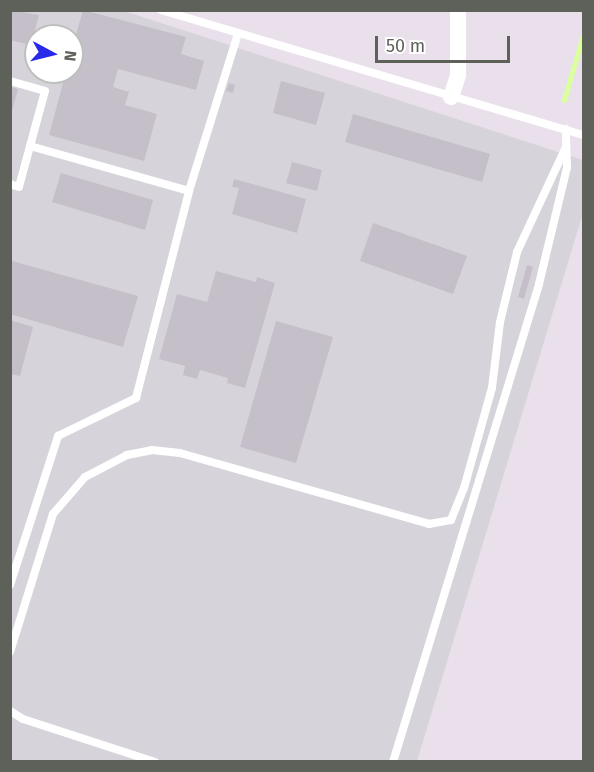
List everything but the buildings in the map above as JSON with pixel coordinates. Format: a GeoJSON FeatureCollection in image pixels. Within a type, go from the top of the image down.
{"type":"FeatureCollection","features":[{"type":"Feature","properties":{"kind":"street"},"geometry":{"type":"LineString","coordinates":[[451,97],[458,75],[458,10]]}},
{"type":"Feature","properties":{"kind":"lane"},"geometry":{"type":"LineString","coordinates":[[162,10],[584,135]]}},
{"type":"Feature","properties":{"kind":"lane"},"geometry":{"type":"LineString","coordinates":[[10,585],[58,436],[136,398],[189,191],[238,34]]}},
{"type":"Feature","properties":{"kind":"lane"},"geometry":{"type":"LineString","coordinates":[[10,81],[45,91],[20,187],[10,184]]}},
{"type":"Feature","properties":{"kind":"lane"},"geometry":{"type":"LineString","coordinates":[[393,762],[539,284],[567,167],[566,129]]}},
{"type":"Feature","properties":{"kind":"lane"},"geometry":{"type":"LineString","coordinates":[[30,146],[189,191]]}},
{"type":"Feature","properties":{"kind":"lane"},"geometry":{"type":"LineString","coordinates":[[10,652],[53,514],[85,477],[127,455],[152,450],[180,453],[429,524],[451,520],[464,488],[492,388],[500,322],[517,252],[565,149]]}},
{"type":"Feature","properties":{"kind":"lane"},"geometry":{"type":"LineString","coordinates":[[10,711],[23,719],[155,762]]}},
{"type":"Feature","properties":{"kind":"shaded area"},"geometry":{"type":"Polygon","coordinates":[[[10,11],[124,11],[583,160],[583,213],[417,761],[11,761],[10,11]]]}},
{"type":"Feature","properties":{"kind":"waterway"},"geometry":{"type":"LineString","coordinates":[[564,100],[584,31]]}}]}
